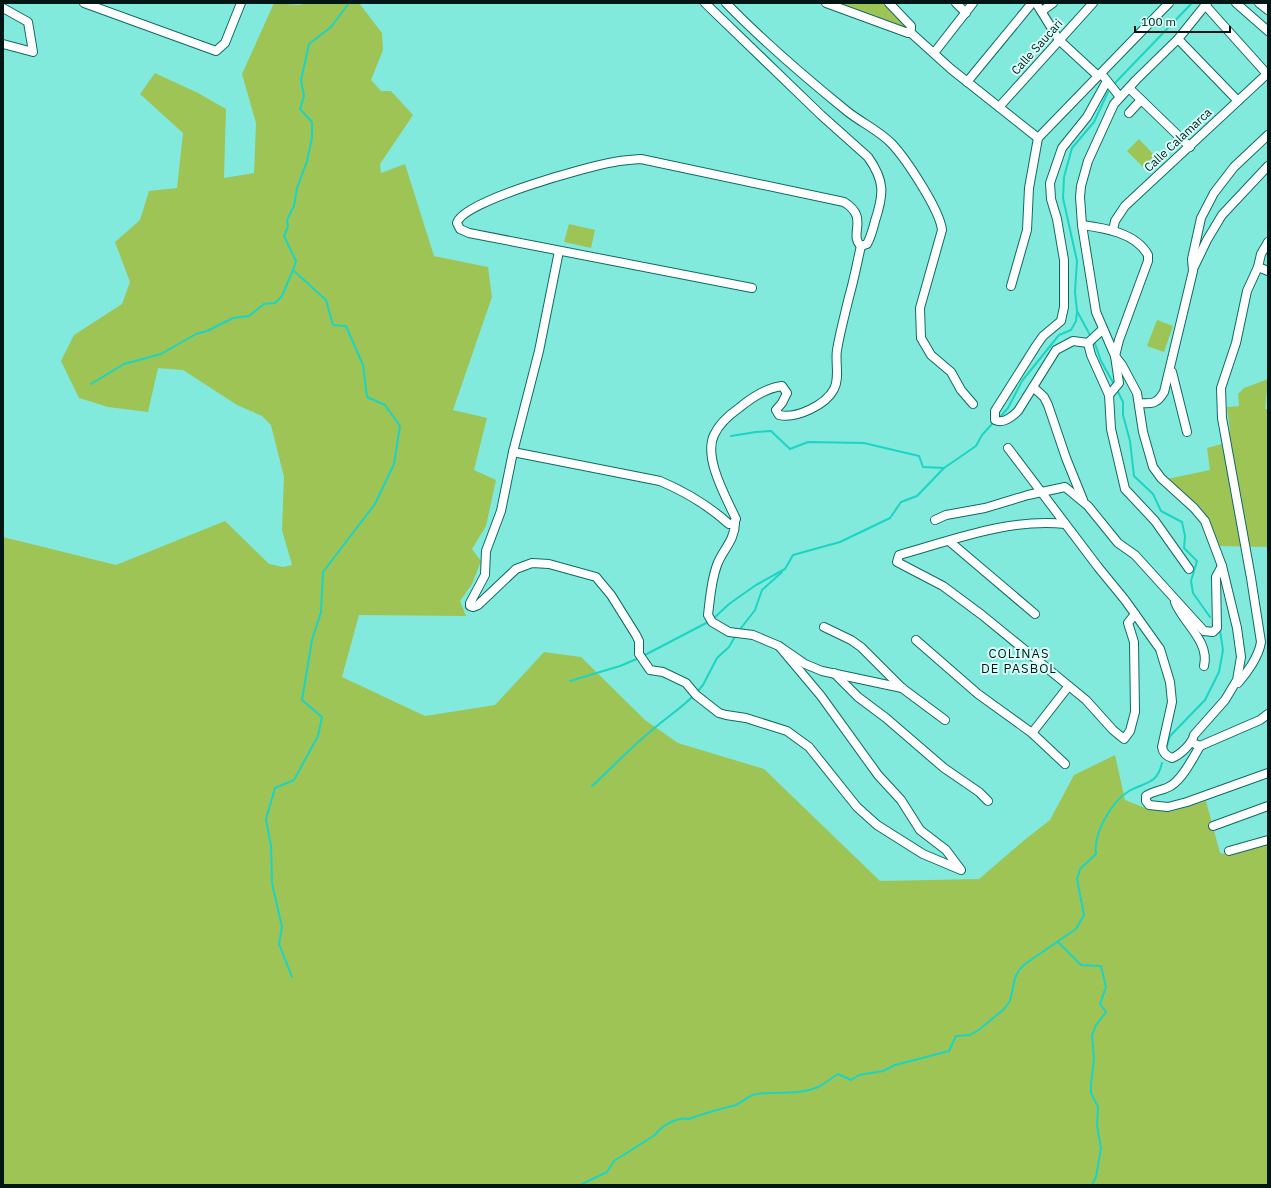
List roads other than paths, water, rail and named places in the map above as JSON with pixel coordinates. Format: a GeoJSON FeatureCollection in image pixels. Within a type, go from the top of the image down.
{"type":"FeatureCollection","features":[{"type":"Feature","properties":{"kind":"street"},"geometry":{"type":"LineString","coordinates":[[84,3],[216,51],[225,43],[240,3]]}},
{"type":"Feature","properties":{"kind":"street"},"geometry":{"type":"LineString","coordinates":[[705,3],[868,157],[874,165],[881,180],[882,197],[867,244],[861,246]]}},
{"type":"Feature","properties":{"kind":"street"},"geometry":{"type":"LineString","coordinates":[[726,3],[745,23],[847,111],[892,144],[920,182],[942,230],[920,308],[921,338],[931,355],[951,372],[961,390],[973,404]]}},
{"type":"Feature","properties":{"kind":"street"},"geometry":{"type":"LineString","coordinates":[[826,3],[905,34],[910,32]]}},
{"type":"Feature","properties":{"kind":"street"},"geometry":{"type":"LineString","coordinates":[[889,3],[911,26],[910,32]]}},
{"type":"Feature","properties":{"kind":"street"},"geometry":{"type":"LineString","coordinates":[[956,3],[966,13]]}},
{"type":"Feature","properties":{"kind":"street"},"geometry":{"type":"LineString","coordinates":[[934,53],[974,3]]}},
{"type":"Feature","properties":{"kind":"street"},"geometry":{"type":"LineString","coordinates":[[967,82],[1032,3]]}},
{"type":"Feature","properties":{"kind":"street"},"geometry":{"type":"LineString","coordinates":[[1036,3],[1059,40],[1107,81],[1120,97]]}},
{"type":"Feature","properties":{"kind":"street"},"geometry":{"type":"LineString","coordinates":[[1042,11],[1053,3]]}},
{"type":"Feature","properties":{"kind":"street","name":"Calle Saucari"},"geometry":{"type":"LineString","coordinates":[[999,107],[1093,3]]}},
{"type":"Feature","properties":{"kind":"street"},"geometry":{"type":"LineString","coordinates":[[1011,286],[1027,230],[1030,183],[1038,138],[1169,3]]}},
{"type":"Feature","properties":{"kind":"street"},"geometry":{"type":"LineString","coordinates":[[1236,3],[1268,31]]}},
{"type":"Feature","properties":{"kind":"street"},"geometry":{"type":"LineString","coordinates":[[1259,3],[1268,10]]}},
{"type":"Feature","properties":{"kind":"street"},"geometry":{"type":"LineString","coordinates":[[1232,689],[1240,667],[1240,643],[1222,566],[1213,540],[1200,514],[1161,478],[1153,467],[1143,432],[1139,403],[1131,380],[1115,356],[1095,308],[1082,226],[1080,197],[1083,175],[1088,161],[1114,104],[1178,39],[1206,4],[1267,73]]}},
{"type":"Feature","properties":{"kind":"street"},"geometry":{"type":"LineString","coordinates":[[3,8],[28,22],[33,52],[3,44]]}},
{"type":"Feature","properties":{"kind":"street"},"geometry":{"type":"LineString","coordinates":[[910,32],[967,82],[1038,138]]}},
{"type":"Feature","properties":{"kind":"street"},"geometry":{"type":"LineString","coordinates":[[1178,39],[1238,101]]}},
{"type":"Feature","properties":{"kind":"street","name":"Calle Calamarca"},"geometry":{"type":"LineString","coordinates":[[1113,230],[1119,213],[1267,73]]}},
{"type":"Feature","properties":{"kind":"street"},"geometry":{"type":"LineString","coordinates":[[1088,343],[1073,341],[1056,350],[1018,412],[1011,418],[999,422],[995,420],[995,411],[1036,346],[1043,336],[1058,325],[1063,316],[1064,260],[1057,219],[1051,199],[1050,183],[1062,148],[1087,117],[1107,81]]}},
{"type":"Feature","properties":{"kind":"street"},"geometry":{"type":"LineString","coordinates":[[1129,88],[1190,147]]}},
{"type":"Feature","properties":{"kind":"street"},"geometry":{"type":"LineString","coordinates":[[1129,113],[1141,100]]}},
{"type":"Feature","properties":{"kind":"street"},"geometry":{"type":"LineString","coordinates":[[1193,271],[1196,240],[1201,218],[1206,206],[1234,167],[1268,135]]}},
{"type":"Feature","properties":{"kind":"street"},"geometry":{"type":"LineString","coordinates":[[752,288],[608,261],[464,231],[458,226],[458,219],[466,212],[513,190],[594,166],[641,159],[844,202],[855,210],[858,219],[857,237],[861,246],[843,317],[837,351],[836,385],[830,395],[806,412],[784,416],[779,415],[776,410],[782,403],[787,393],[782,386],[776,387],[754,396],[745,403],[719,426],[714,436],[712,448],[714,464],[723,495],[736,519],[735,528],[728,546],[717,563],[708,615],[712,622],[729,632],[753,635],[779,646],[805,664],[822,671],[902,688]]}},
{"type":"Feature","properties":{"kind":"street"},"geometry":{"type":"LineString","coordinates":[[1139,403],[1149,404],[1157,402],[1164,392],[1171,369],[1184,303],[1193,271],[1207,240],[1222,215],[1268,166]]}},
{"type":"Feature","properties":{"kind":"street"},"geometry":{"type":"LineString","coordinates":[[1082,226],[1113,230],[1139,244],[1148,255],[1148,260],[1119,340],[1115,356],[1119,383],[1109,395]]}},
{"type":"Feature","properties":{"kind":"street"},"geometry":{"type":"LineString","coordinates":[[1008,448],[1147,629],[1160,649],[1170,682],[1172,709],[1162,742],[1163,752],[1172,758],[1192,741],[1194,735],[1242,678],[1258,651],[1260,642],[1251,578],[1222,418],[1221,388],[1236,343],[1247,292],[1258,267],[1261,254],[1268,242]]}},
{"type":"Feature","properties":{"kind":"street"},"geometry":{"type":"LineString","coordinates":[[559,251],[539,351],[513,452],[501,511],[486,551],[485,575],[470,603],[470,606],[473,607],[478,605],[516,569],[532,563],[549,564],[596,577],[611,595],[639,641],[639,654],[647,668],[686,683],[696,695],[719,713],[726,716],[746,718],[787,731],[809,747],[857,807],[877,825],[923,854],[961,870],[946,850],[920,830],[901,800],[878,775],[821,696],[779,646]]}},
{"type":"Feature","properties":{"kind":"street"},"geometry":{"type":"LineString","coordinates":[[1258,267],[1268,271]]}},
{"type":"Feature","properties":{"kind":"street"},"geometry":{"type":"LineString","coordinates":[[1088,343],[1103,329]]}},
{"type":"Feature","properties":{"kind":"street"},"geometry":{"type":"LineString","coordinates":[[1088,343],[1091,355],[1109,395],[1111,429],[1125,489],[1156,521],[1189,569]]}},
{"type":"Feature","properties":{"kind":"street"},"geometry":{"type":"LineString","coordinates":[[1171,369],[1187,432]]}},
{"type":"Feature","properties":{"kind":"street"},"geometry":{"type":"LineString","coordinates":[[1033,387],[1044,397],[1048,405],[1075,482],[1088,506],[1114,539],[1135,555],[1173,595],[1204,631],[1213,632],[1217,628],[1216,577],[1222,566]]}},
{"type":"Feature","properties":{"kind":"street"},"geometry":{"type":"LineString","coordinates":[[513,452],[660,481],[680,490],[714,511],[729,524],[735,523]]}},
{"type":"Feature","properties":{"kind":"street"},"geometry":{"type":"LineString","coordinates":[[935,520],[946,515],[985,508],[1041,492],[1065,487],[1088,506]]}},
{"type":"Feature","properties":{"kind":"street"},"geometry":{"type":"LineString","coordinates":[[1065,524],[1026,524],[984,531],[899,555],[897,562],[943,586],[982,615],[1068,687],[1086,700],[1113,730],[1124,739],[1130,731],[1134,712],[1134,642],[1128,623],[1135,614]]}},
{"type":"Feature","properties":{"kind":"street"},"geometry":{"type":"LineString","coordinates":[[949,541],[1035,614]]}},
{"type":"Feature","properties":{"kind":"street"},"geometry":{"type":"LineString","coordinates":[[1173,595],[1178,608],[1193,630],[1204,651],[1206,659],[1204,666]]}},
{"type":"Feature","properties":{"kind":"street"},"geometry":{"type":"LineString","coordinates":[[824,627],[851,640],[861,647],[902,688],[945,720]]}},
{"type":"Feature","properties":{"kind":"street"},"geometry":{"type":"LineString","coordinates":[[916,640],[978,694],[1032,733],[1065,764]]}},
{"type":"Feature","properties":{"kind":"street"},"geometry":{"type":"LineString","coordinates":[[834,673],[858,697],[886,718],[944,768],[979,792],[988,801]]}},
{"type":"Feature","properties":{"kind":"street"},"geometry":{"type":"LineString","coordinates":[[1032,733],[1068,687]]}},
{"type":"Feature","properties":{"kind":"street"},"geometry":{"type":"LineString","coordinates":[[1268,714],[1260,720],[1200,746],[1173,785],[1163,790],[1151,793],[1146,796],[1146,801],[1149,805],[1168,807],[1187,802],[1268,773]]}},
{"type":"Feature","properties":{"kind":"street"},"geometry":{"type":"LineString","coordinates":[[1192,741],[1195,745],[1200,746]]}},
{"type":"Feature","properties":{"kind":"street"},"geometry":{"type":"LineString","coordinates":[[1213,826],[1268,806]]}},
{"type":"Feature","properties":{"kind":"street"},"geometry":{"type":"LineString","coordinates":[[1229,851],[1268,840]]}},
{"type":"Feature","properties":{"kind":"waterway"},"geometry":{"type":"LineString","coordinates":[[292,977],[279,944],[282,927],[272,883],[271,846],[266,819],[275,788],[294,780],[318,736],[322,717],[302,700],[312,640],[321,612],[323,572],[375,504],[394,464],[400,426],[385,405],[367,397],[363,365],[346,326],[333,325],[326,300],[293,270],[296,261],[284,236],[288,227],[287,220],[294,206],[297,188],[307,161],[312,138],[312,122],[300,109],[304,96],[301,80],[309,44],[331,27],[349,3]]}},
{"type":"Feature","properties":{"kind":"waterway"},"geometry":{"type":"LineString","coordinates":[[1115,83],[1192,3]]}},
{"type":"Feature","properties":{"kind":"waterway"},"geometry":{"type":"LineString","coordinates":[[1091,337],[1077,311],[1075,292],[1077,261],[1063,198],[1064,177],[1072,148],[1094,122],[1108,92]]}},
{"type":"Feature","properties":{"kind":"waterway"},"geometry":{"type":"LineString","coordinates":[[91,384],[124,364],[161,354],[196,334],[207,331],[233,318],[249,316],[264,304],[275,303],[282,296],[293,270]]}},
{"type":"Feature","properties":{"kind":"waterway"},"geometry":{"type":"LineString","coordinates":[[1000,417],[1008,408],[1022,381],[1059,335],[1071,330],[1076,321],[1077,312]]}},
{"type":"Feature","properties":{"kind":"waterway"},"geometry":{"type":"LineString","coordinates":[[1094,341],[1101,361],[1115,386]]}},
{"type":"Feature","properties":{"kind":"waterway"},"geometry":{"type":"LineString","coordinates":[[1117,390],[1123,402],[1123,415],[1130,441],[1134,476],[1153,494],[1161,511],[1182,522],[1185,536],[1184,548],[1197,561],[1191,581],[1193,593],[1210,617]]}},
{"type":"Feature","properties":{"kind":"waterway"},"geometry":{"type":"LineString","coordinates":[[713,619],[729,604],[756,585],[785,569],[793,555],[840,542],[890,518],[901,502],[917,496],[944,468],[976,446],[982,435],[992,424]]}},
{"type":"Feature","properties":{"kind":"waterway"},"geometry":{"type":"LineString","coordinates":[[731,436],[771,431],[790,449],[808,442],[864,443],[919,456],[923,467],[944,468]]}},
{"type":"Feature","properties":{"kind":"waterway"},"geometry":{"type":"LineString","coordinates":[[738,632],[755,610],[762,590],[782,572]]}},
{"type":"Feature","properties":{"kind":"waterway"},"geometry":{"type":"LineString","coordinates":[[643,656],[710,621]]}},
{"type":"Feature","properties":{"kind":"waterway"},"geometry":{"type":"LineString","coordinates":[[1166,749],[1170,736],[1205,700],[1219,672],[1223,650],[1220,631]]}},
{"type":"Feature","properties":{"kind":"waterway"},"geometry":{"type":"LineString","coordinates":[[697,692],[703,685],[717,658],[729,647],[736,635]]}},
{"type":"Feature","properties":{"kind":"waterway"},"geometry":{"type":"LineString","coordinates":[[570,681],[620,666],[639,658]]}},
{"type":"Feature","properties":{"kind":"waterway"},"geometry":{"type":"LineString","coordinates":[[592,786],[628,751],[694,695]]}},
{"type":"Feature","properties":{"kind":"waterway"},"geometry":{"type":"LineString","coordinates":[[580,1185],[607,1172],[614,1161],[655,1135],[665,1125],[675,1120],[685,1118],[689,1119],[736,1105],[754,1095],[810,1090],[821,1086],[838,1074],[851,1080],[859,1075],[883,1071],[895,1065],[949,1051],[956,1036],[970,1035],[980,1029],[1004,1009],[1010,1001],[1015,978],[1019,970],[1025,964],[1076,929],[1084,915],[1077,879],[1080,869],[1096,854],[1097,837],[1100,828],[1110,810],[1122,796],[1154,779],[1160,770],[1162,763]]}},
{"type":"Feature","properties":{"kind":"waterway"},"geometry":{"type":"LineString","coordinates":[[1058,942],[1081,965],[1101,966],[1106,987],[1100,1004],[1106,1012],[1096,1025],[1092,1035],[1094,1059],[1091,1093],[1098,1107],[1097,1126],[1101,1148],[1096,1177],[1092,1185]]}},
{"type":"Feature","properties":{"kind":"district","name":"COLINAS DE PASBOL"},"geometry":{"type":"Point","coordinates":[1019,660]}}]}
